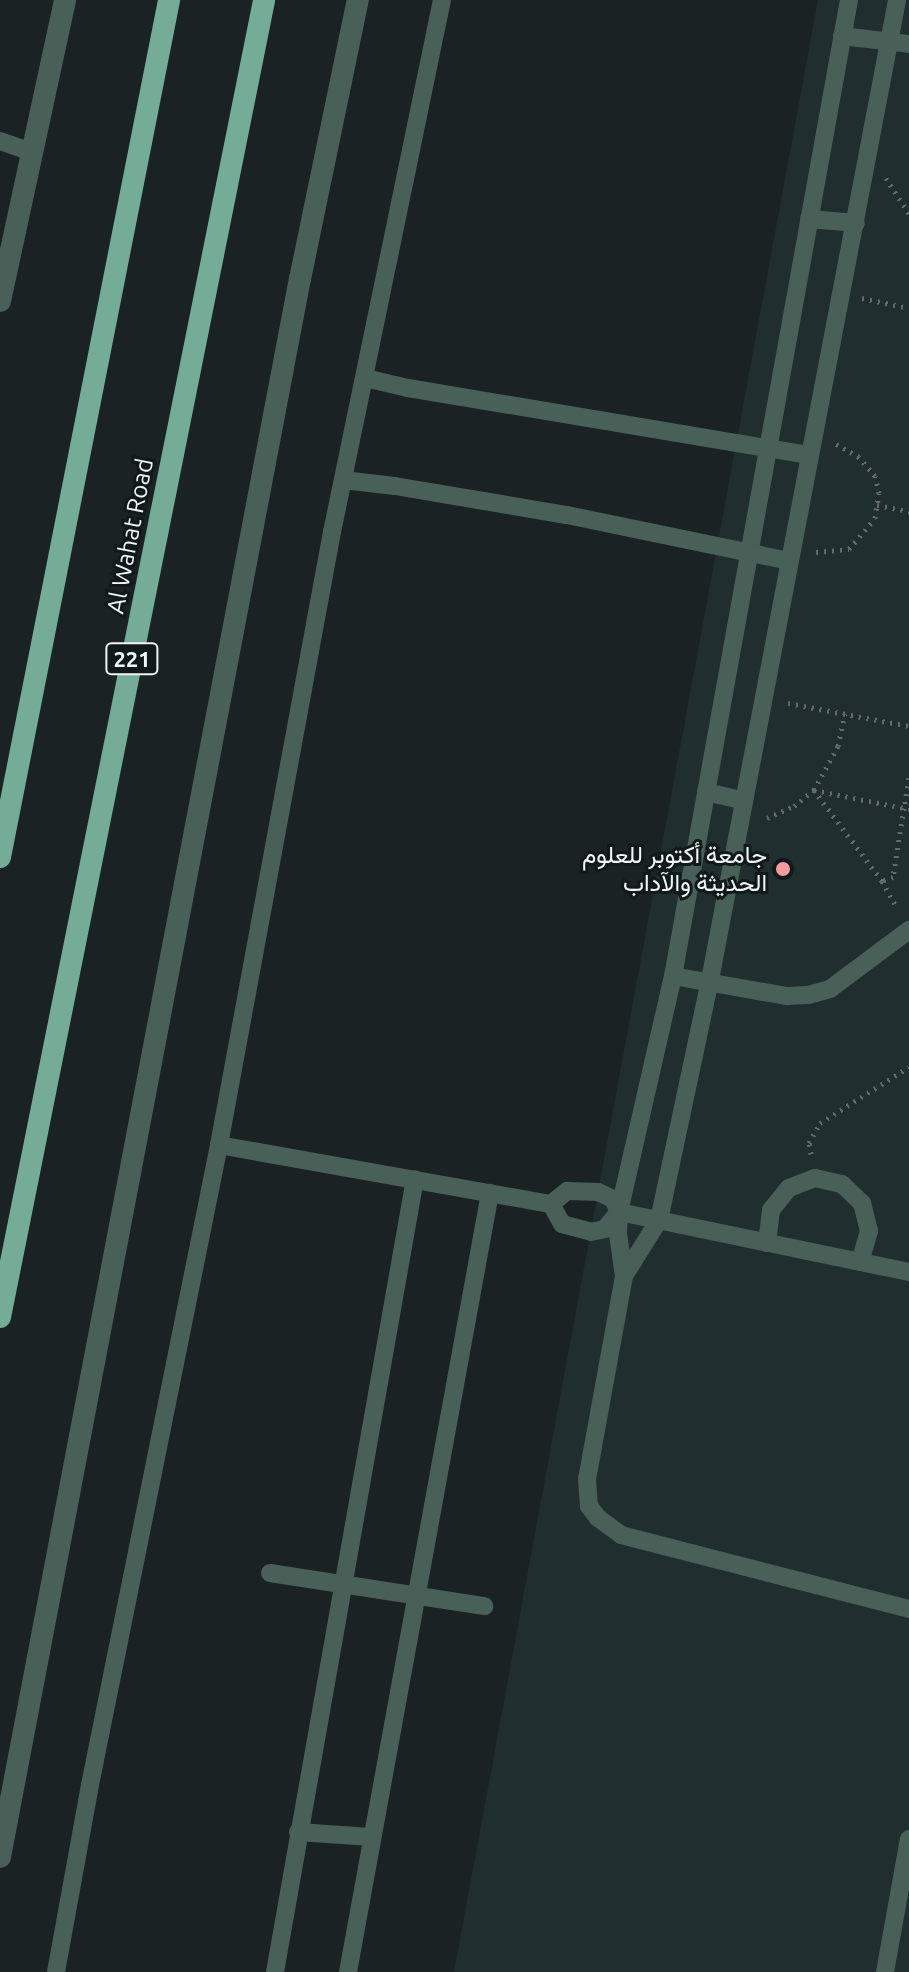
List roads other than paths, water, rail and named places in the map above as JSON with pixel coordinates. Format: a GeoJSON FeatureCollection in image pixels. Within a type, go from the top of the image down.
{"type":"FeatureCollection","features":[{"type":"Feature","properties":{"kind":"highway"},"geometry":{"type":"LineString","coordinates":[[0,857],[169,0]]}},
{"type":"Feature","properties":{"kind":"highway","name":"Al Wahat Road"},"geometry":{"type":"LineString","coordinates":[[0,1317],[264,0]]}},
{"type":"Feature","properties":{"kind":"street"},"geometry":{"type":"LineString","coordinates":[[0,301],[65,0]]}},
{"type":"Feature","properties":{"kind":"street"},"geometry":{"type":"LineString","coordinates":[[0,1857],[300,279],[358,0]]}},
{"type":"Feature","properties":{"kind":"lane"},"geometry":{"type":"LineString","coordinates":[[56,1972],[96,1755],[219,1145],[343,480],[442,0]]}},
{"type":"Feature","properties":{"kind":"lane"},"geometry":{"type":"LineString","coordinates":[[849,0],[673,976],[619,1212],[618,1234],[624,1276],[587,1479],[589,1506],[598,1518],[609,1528],[635,1540],[909,1609]]}},
{"type":"Feature","properties":{"kind":"lane"},"geometry":{"type":"LineString","coordinates":[[624,1276],[659,1220],[709,985],[807,455],[856,223],[897,0]]}},
{"type":"Feature","properties":{"kind":"lane"},"geometry":{"type":"LineString","coordinates":[[842,36],[909,44]]}},
{"type":"Feature","properties":{"kind":"lane"},"geometry":{"type":"LineString","coordinates":[[0,141],[34,153]]}},
{"type":"Feature","properties":{"kind":"lane"},"geometry":{"type":"LineString","coordinates":[[809,219],[856,223]]}},
{"type":"Feature","properties":{"kind":"lane"},"geometry":{"type":"LineString","coordinates":[[365,378],[408,388],[807,455]]}},
{"type":"Feature","properties":{"kind":"lane"},"geometry":{"type":"LineString","coordinates":[[343,480],[464,497],[748,552],[790,554]]}},
{"type":"Feature","properties":{"kind":"lane"},"geometry":{"type":"LineString","coordinates":[[706,792],[742,810]]}},
{"type":"Feature","properties":{"kind":"lane"},"geometry":{"type":"LineString","coordinates":[[673,976],[709,985],[787,996],[808,995],[830,989],[906,924]]}},
{"type":"Feature","properties":{"kind":"lane"},"geometry":{"type":"LineString","coordinates":[[219,1145],[551,1204],[567,1191],[598,1192],[613,1199],[619,1212]]}},
{"type":"Feature","properties":{"kind":"lane"},"geometry":{"type":"LineString","coordinates":[[767,1243],[771,1210],[789,1188],[815,1178],[842,1184],[862,1203],[869,1231],[860,1262]]}},
{"type":"Feature","properties":{"kind":"lane"},"geometry":{"type":"LineString","coordinates":[[275,1972],[415,1179]]}},
{"type":"Feature","properties":{"kind":"lane"},"geometry":{"type":"LineString","coordinates":[[348,1972],[490,1193]]}},
{"type":"Feature","properties":{"kind":"lane"},"geometry":{"type":"LineString","coordinates":[[551,1204],[562,1224],[591,1232],[605,1229],[619,1212]]}},
{"type":"Feature","properties":{"kind":"lane"},"geometry":{"type":"LineString","coordinates":[[619,1212],[909,1272]]}},
{"type":"Feature","properties":{"kind":"lane"},"geometry":{"type":"LineString","coordinates":[[270,1573],[484,1606]]}},
{"type":"Feature","properties":{"kind":"lane"},"geometry":{"type":"LineString","coordinates":[[298,1832],[371,1837]]}},
{"type":"Feature","properties":{"kind":"lane"},"geometry":{"type":"LineString","coordinates":[[885,1972],[909,1839]]}},
{"type":"Feature","properties":{"kind":"place","name":"جامعة أكتوبر للعلوم الحديثة والآداب"},"geometry":{"type":"Point","coordinates":[783,869]}}]}
